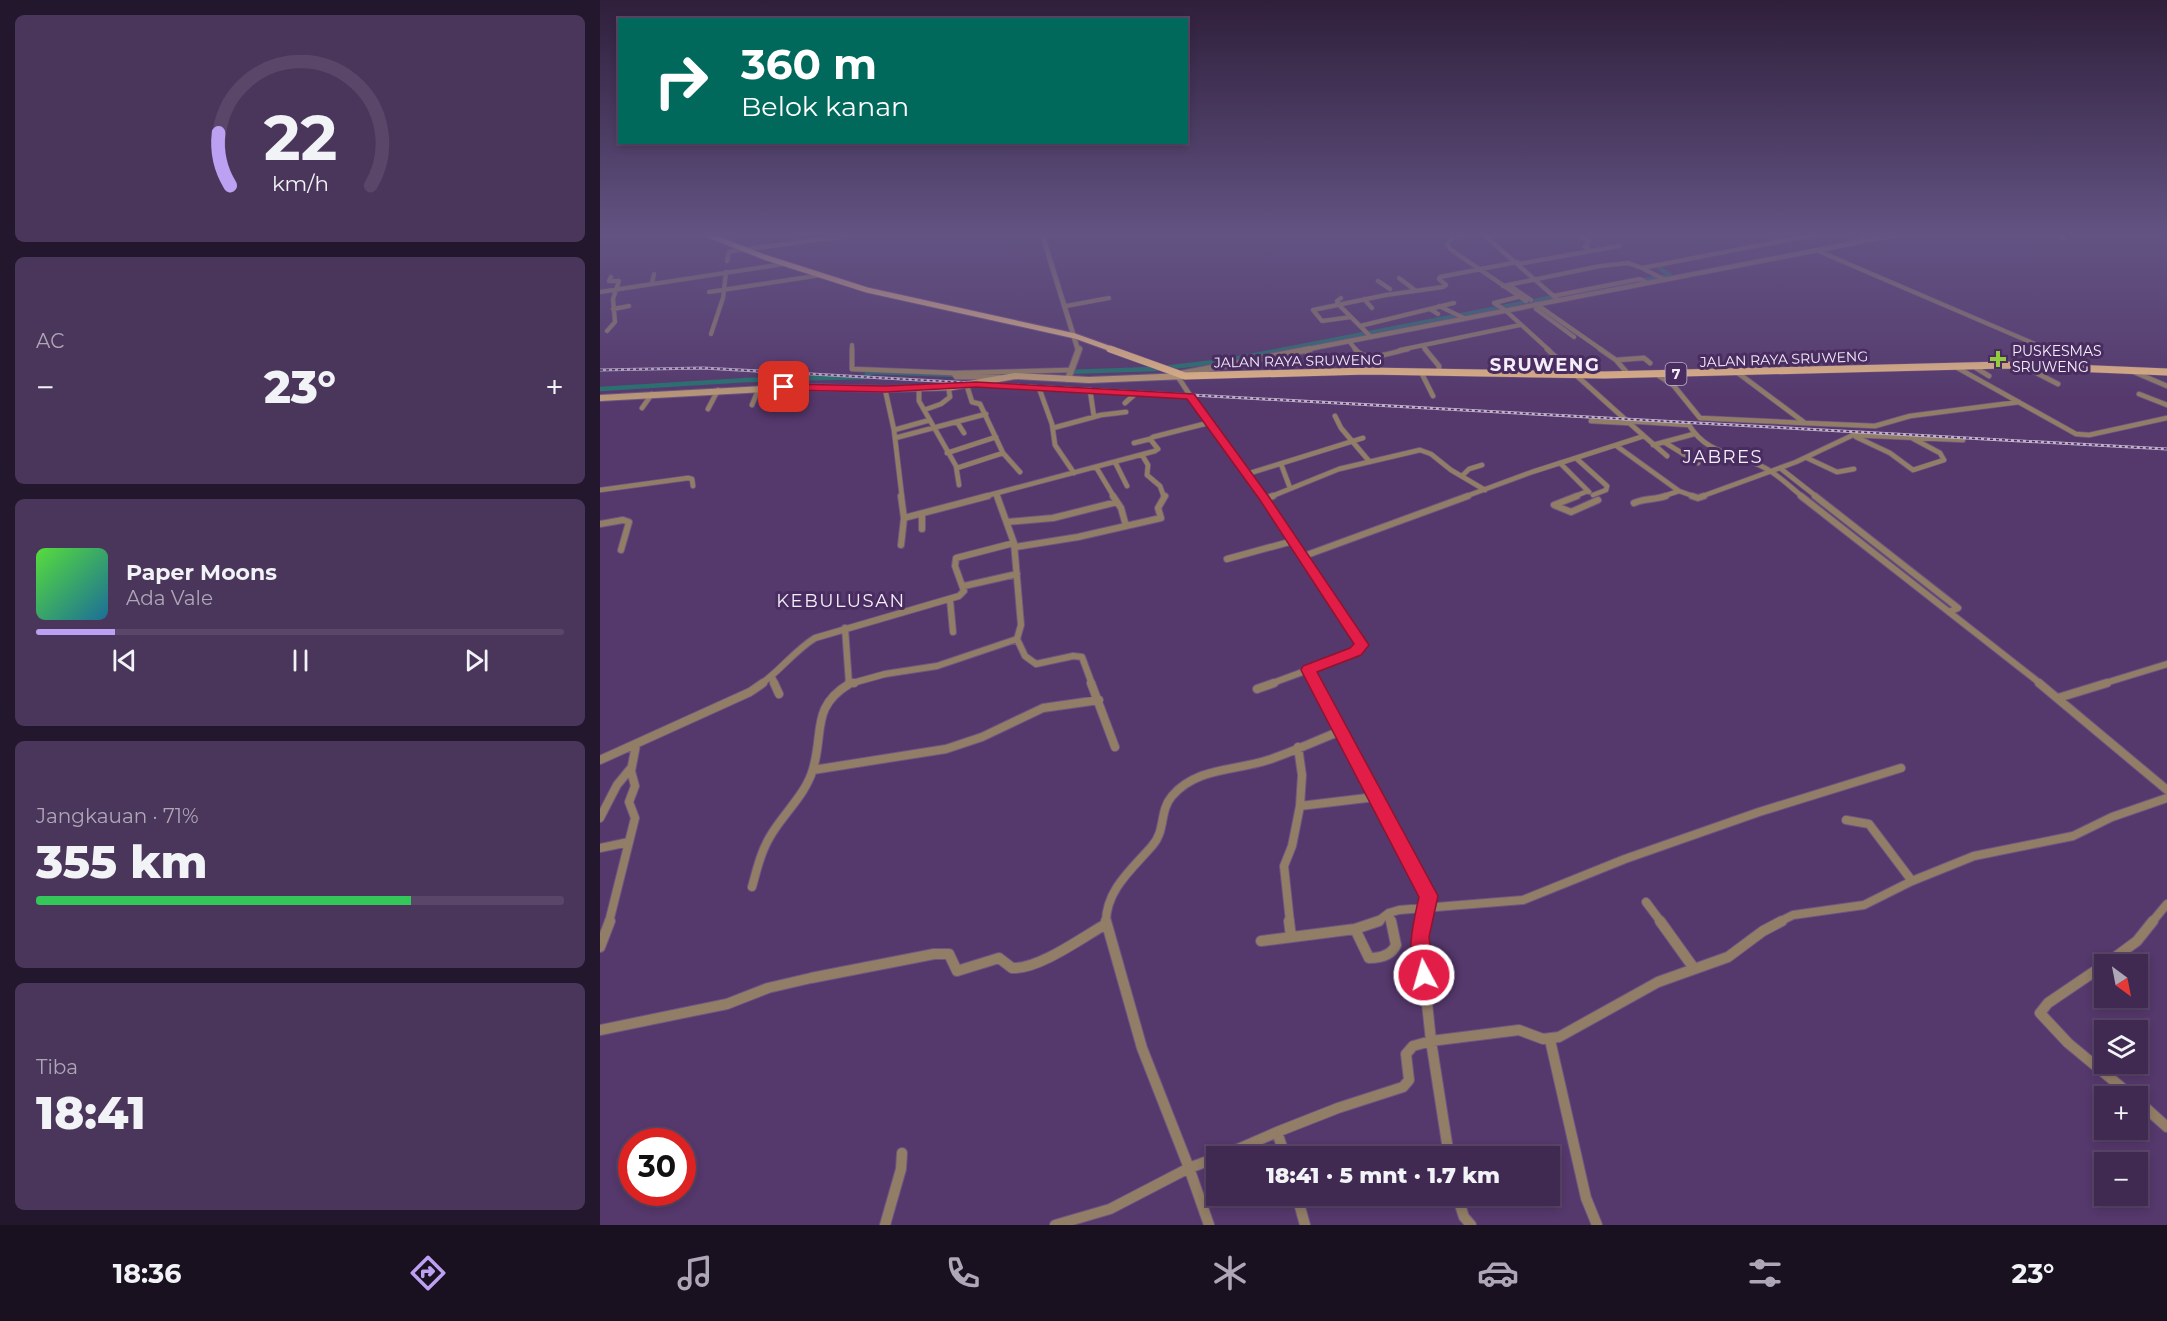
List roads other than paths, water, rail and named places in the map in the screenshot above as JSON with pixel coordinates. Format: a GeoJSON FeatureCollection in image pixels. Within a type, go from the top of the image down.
{"type":"FeatureCollection","features":[{"type":"Feature","properties":{"kind":"highway","name":"7"},"geometry":{"type":"LineString","coordinates":[[871,291],[952,307],[987,318],[1075,336],[1180,376]]}},
{"type":"Feature","properties":{"kind":"highway","name":"JALAN RAYA SRUWENG"},"geometry":{"type":"LineString","coordinates":[[1180,376],[1315,371],[1625,375],[2022,365],[2167,372]]}},
{"type":"Feature","properties":{"kind":"main road"},"geometry":{"type":"LineString","coordinates":[[600,398],[759,388],[952,387],[1005,377],[1070,374],[1180,376]]}},
{"type":"Feature","properties":{"kind":"street"},"geometry":{"type":"LineString","coordinates":[[606,331],[615,322],[613,298],[615,291]]}},
{"type":"Feature","properties":{"kind":"street"},"geometry":{"type":"LineString","coordinates":[[710,292],[716,291]]}},
{"type":"Feature","properties":{"kind":"street"},"geometry":{"type":"LineString","coordinates":[[711,334],[724,291]]}},
{"type":"Feature","properties":{"kind":"street"},"geometry":{"type":"LineString","coordinates":[[954,374],[1070,374],[1079,350],[1061,291]]}},
{"type":"Feature","properties":{"kind":"street"},"geometry":{"type":"LineString","coordinates":[[1382,291],[1386,295]]}},
{"type":"Feature","properties":{"kind":"street"},"geometry":{"type":"LineString","coordinates":[[1351,317],[1322,321],[1312,310],[1416,291]]}},
{"type":"Feature","properties":{"kind":"street"},"geometry":{"type":"LineString","coordinates":[[1512,291],[1533,303],[1611,361],[1625,375]]}},
{"type":"Feature","properties":{"kind":"street"},"geometry":{"type":"LineString","coordinates":[[1516,291],[1526,302]]}},
{"type":"Feature","properties":{"kind":"street"},"geometry":{"type":"LineString","coordinates":[[1547,291],[1555,298]]}},
{"type":"Feature","properties":{"kind":"street"},"geometry":{"type":"LineString","coordinates":[[1257,689],[1356,651],[1362,645],[1265,499],[1208,423],[1180,376],[1369,335],[1591,291]]}},
{"type":"Feature","properties":{"kind":"street"},"geometry":{"type":"LineString","coordinates":[[1911,291],[2090,369]]}},
{"type":"Feature","properties":{"kind":"street"},"geometry":{"type":"LineString","coordinates":[[1534,293],[1494,303],[1667,456]]}},
{"type":"Feature","properties":{"kind":"street"},"geometry":{"type":"LineString","coordinates":[[1066,306],[1109,298]]}},
{"type":"Feature","properties":{"kind":"street"},"geometry":{"type":"LineString","coordinates":[[1338,304],[1337,301],[1341,298]]}},
{"type":"Feature","properties":{"kind":"street"},"geometry":{"type":"LineString","coordinates":[[1364,299],[1372,308]]}},
{"type":"Feature","properties":{"kind":"street"},"geometry":{"type":"LineString","coordinates":[[1360,326],[1438,305],[1455,303]]}},
{"type":"Feature","properties":{"kind":"street"},"geometry":{"type":"LineString","coordinates":[[1338,304],[1369,335]]}},
{"type":"Feature","properties":{"kind":"street"},"geometry":{"type":"LineString","coordinates":[[1438,305],[1462,317]]}},
{"type":"Feature","properties":{"kind":"street"},"geometry":{"type":"LineString","coordinates":[[614,309],[629,306]]}},
{"type":"Feature","properties":{"kind":"street"},"geometry":{"type":"LineString","coordinates":[[1430,309],[1438,314]]}},
{"type":"Feature","properties":{"kind":"street"},"geometry":{"type":"LineString","coordinates":[[1349,341],[1364,357],[1520,325]]}},
{"type":"Feature","properties":{"kind":"street"},"geometry":{"type":"LineString","coordinates":[[1576,335],[1616,360],[1625,375]]}},
{"type":"Feature","properties":{"kind":"street"},"geometry":{"type":"LineString","coordinates":[[852,345],[852,369],[1005,377]]}},
{"type":"Feature","properties":{"kind":"street"},"geometry":{"type":"LineString","coordinates":[[1394,345],[1400,350]]}},
{"type":"Feature","properties":{"kind":"street"},"geometry":{"type":"LineString","coordinates":[[1423,346],[1439,366],[1439,372]]}},
{"type":"Feature","properties":{"kind":"street"},"geometry":{"type":"LineString","coordinates":[[1305,350],[1316,365]]}},
{"type":"Feature","properties":{"kind":"street"},"geometry":{"type":"LineString","coordinates":[[1616,360],[1644,358],[1650,363]]}},
{"type":"Feature","properties":{"kind":"street"},"geometry":{"type":"LineString","coordinates":[[2022,365],[2058,384]]}},
{"type":"Feature","properties":{"kind":"street"},"geometry":{"type":"LineString","coordinates":[[1954,366],[2081,435],[2167,418]]}},
{"type":"Feature","properties":{"kind":"street"},"geometry":{"type":"LineString","coordinates":[[1972,366],[1989,376]]}},
{"type":"Feature","properties":{"kind":"street"},"geometry":{"type":"LineString","coordinates":[[2131,371],[2167,386]]}},
{"type":"Feature","properties":{"kind":"street"},"geometry":{"type":"LineString","coordinates":[[1421,372],[1433,396]]}},
{"type":"Feature","properties":{"kind":"street"},"geometry":{"type":"LineString","coordinates":[[1738,373],[1805,423]]}},
{"type":"Feature","properties":{"kind":"street"},"geometry":{"type":"LineString","coordinates":[[1656,374],[1674,386],[1700,418],[1875,426],[1910,416],[2019,402]]}},
{"type":"Feature","properties":{"kind":"street"},"geometry":{"type":"LineString","coordinates":[[976,384],[1190,396]]}},
{"type":"Feature","properties":{"kind":"street"},"geometry":{"type":"LineString","coordinates":[[967,386],[972,402],[980,404],[986,414],[1003,453],[1020,472]]}},
{"type":"Feature","properties":{"kind":"street"},"geometry":{"type":"LineString","coordinates":[[924,410],[945,402],[950,397],[949,392],[952,387]]}},
{"type":"Feature","properties":{"kind":"street"},"geometry":{"type":"LineString","coordinates":[[752,405],[759,388]]}},
{"type":"Feature","properties":{"kind":"street"},"geometry":{"type":"LineString","coordinates":[[919,388],[918,397],[924,410],[957,468],[959,485]]}},
{"type":"Feature","properties":{"kind":"street"},"geometry":{"type":"LineString","coordinates":[[1039,388],[1053,428],[1056,448],[1074,473]]}},
{"type":"Feature","properties":{"kind":"street"},"geometry":{"type":"LineString","coordinates":[[885,389],[894,430],[904,518],[901,545]]}},
{"type":"Feature","properties":{"kind":"street"},"geometry":{"type":"LineString","coordinates":[[708,409],[718,390]]}},
{"type":"Feature","properties":{"kind":"street"},"geometry":{"type":"LineString","coordinates":[[1090,390],[1094,417]]}},
{"type":"Feature","properties":{"kind":"street"},"geometry":{"type":"LineString","coordinates":[[642,408],[652,394]]}},
{"type":"Feature","properties":{"kind":"street"},"geometry":{"type":"LineString","coordinates":[[1125,403],[1135,394]]}},
{"type":"Feature","properties":{"kind":"street"},"geometry":{"type":"LineString","coordinates":[[2139,394],[2167,405]]}},
{"type":"Feature","properties":{"kind":"street"},"geometry":{"type":"LineString","coordinates":[[1053,428],[1094,417],[1125,412]]}},
{"type":"Feature","properties":{"kind":"street"},"geometry":{"type":"LineString","coordinates":[[895,438],[986,414]]}},
{"type":"Feature","properties":{"kind":"street"},"geometry":{"type":"LineString","coordinates":[[1335,416],[1338,425],[1355,441],[1369,460]]}},
{"type":"Feature","properties":{"kind":"street"},"geometry":{"type":"LineString","coordinates":[[894,430],[930,420]]}},
{"type":"Feature","properties":{"kind":"street"},"geometry":{"type":"LineString","coordinates":[[1591,421],[1686,424],[1692,427],[1694,434],[1708,447],[1759,464],[1770,471],[2058,698],[2167,790]]}},
{"type":"Feature","properties":{"kind":"street"},"geometry":{"type":"LineString","coordinates":[[957,422],[964,433]]}},
{"type":"Feature","properties":{"kind":"street"},"geometry":{"type":"LineString","coordinates":[[1134,443],[1208,423]]}},
{"type":"Feature","properties":{"kind":"street"},"geometry":{"type":"LineString","coordinates":[[1653,445],[1694,434]]}},
{"type":"Feature","properties":{"kind":"street"},"geometry":{"type":"LineString","coordinates":[[1618,447],[1679,491],[1694,498],[1704,497],[1807,458],[1853,435],[1963,440]]}},
{"type":"Feature","properties":{"kind":"street"},"geometry":{"type":"LineString","coordinates":[[1853,435],[1890,453],[1913,470],[1944,460],[1941,453],[1910,437]]}},
{"type":"Feature","properties":{"kind":"street"},"geometry":{"type":"LineString","coordinates":[[1304,556],[1485,489],[1560,463],[1618,447],[1644,436]]}},
{"type":"Feature","properties":{"kind":"street"},"geometry":{"type":"LineString","coordinates":[[947,453],[996,437]]}},
{"type":"Feature","properties":{"kind":"street"},"geometry":{"type":"LineString","coordinates":[[1247,474],[1363,438]]}},
{"type":"Feature","properties":{"kind":"street"},"geometry":{"type":"LineString","coordinates":[[904,518],[997,495],[1158,449],[1150,439]]}},
{"type":"Feature","properties":{"kind":"street"},"geometry":{"type":"LineString","coordinates":[[1664,442],[1681,455],[1698,463]]}},
{"type":"Feature","properties":{"kind":"street"},"geometry":{"type":"LineString","coordinates":[[1265,499],[1369,460],[1420,450],[1431,454],[1456,473],[1485,489]]}},
{"type":"Feature","properties":{"kind":"street"},"geometry":{"type":"LineString","coordinates":[[957,468],[1003,453]]}},
{"type":"Feature","properties":{"kind":"street"},"geometry":{"type":"LineString","coordinates":[[600,760],[730,703],[772,677],[805,642],[845,628],[950,600],[962,594],[964,586],[954,564],[956,558],[1015,545],[1078,537],[1159,519],[1162,516],[1158,508],[1164,500],[1164,492],[1147,475],[1148,465],[1142,455]]}},
{"type":"Feature","properties":{"kind":"street"},"geometry":{"type":"LineString","coordinates":[[1807,458],[1837,472],[1854,469]]}},
{"type":"Feature","properties":{"kind":"street"},"geometry":{"type":"LineString","coordinates":[[1560,463],[1590,493],[1600,502],[1571,513],[1564,513],[1554,505],[1590,493],[1606,490],[1607,486],[1577,459]]}},
{"type":"Feature","properties":{"kind":"street"},"geometry":{"type":"LineString","coordinates":[[1115,462],[1127,486]]}},
{"type":"Feature","properties":{"kind":"street"},"geometry":{"type":"LineString","coordinates":[[1281,464],[1286,469],[1286,479],[1290,488]]}},
{"type":"Feature","properties":{"kind":"street"},"geometry":{"type":"LineString","coordinates":[[1463,475],[1469,469],[1482,465]]}},
{"type":"Feature","properties":{"kind":"street"},"geometry":{"type":"LineString","coordinates":[[1096,467],[1117,502],[1126,526]]}},
{"type":"Feature","properties":{"kind":"street"},"geometry":{"type":"LineString","coordinates":[[1780,468],[1958,608],[1949,612]]}},
{"type":"Feature","properties":{"kind":"street"},"geometry":{"type":"LineString","coordinates":[[600,490],[688,478],[693,480],[693,486]]}},
{"type":"Feature","properties":{"kind":"street"},"geometry":{"type":"LineString","coordinates":[[1634,502],[1647,498],[1658,498],[1679,491]]}},
{"type":"Feature","properties":{"kind":"street"},"geometry":{"type":"LineString","coordinates":[[997,495],[1015,545],[1021,625],[1017,639],[1025,656],[1036,664],[1073,656],[1082,657],[1115,747]]}},
{"type":"Feature","properties":{"kind":"street"},"geometry":{"type":"LineString","coordinates":[[1007,522],[1053,518],[1117,502]]}},
{"type":"Feature","properties":{"kind":"street"},"geometry":{"type":"LineString","coordinates":[[1824,514],[1835,511]]}},
{"type":"Feature","properties":{"kind":"street"},"geometry":{"type":"LineString","coordinates":[[922,514],[922,529]]}},
{"type":"Feature","properties":{"kind":"street"},"geometry":{"type":"LineString","coordinates":[[600,524],[624,520],[629,522],[621,550]]}},
{"type":"Feature","properties":{"kind":"street"},"geometry":{"type":"LineString","coordinates":[[1837,524],[1848,521]]}},
{"type":"Feature","properties":{"kind":"street"},"geometry":{"type":"LineString","coordinates":[[1227,559],[1293,541]]}},
{"type":"Feature","properties":{"kind":"street"},"geometry":{"type":"LineString","coordinates":[[964,586],[1017,574]]}},
{"type":"Feature","properties":{"kind":"street"},"geometry":{"type":"LineString","coordinates":[[950,600],[953,632]]}},
{"type":"Feature","properties":{"kind":"street"},"geometry":{"type":"LineString","coordinates":[[845,628],[849,684]]}},
{"type":"Feature","properties":{"kind":"street"},"geometry":{"type":"LineString","coordinates":[[752,887],[764,848],[801,793],[813,770],[824,707],[834,693],[849,684],[885,674],[937,666],[1017,639]]}},
{"type":"Feature","properties":{"kind":"street"},"geometry":{"type":"LineString","coordinates":[[2058,698],[2167,664]]}},
{"type":"Feature","properties":{"kind":"street"},"geometry":{"type":"LineString","coordinates":[[1308,670],[1429,896],[1420,937],[1431,1041],[1447,1146]]}},
{"type":"Feature","properties":{"kind":"street"},"geometry":{"type":"LineString","coordinates":[[772,677],[779,694]]}},
{"type":"Feature","properties":{"kind":"street"},"geometry":{"type":"LineString","coordinates":[[813,770],[946,748],[982,737],[1043,708],[1099,700]]}},
{"type":"Feature","properties":{"kind":"street"},"geometry":{"type":"LineString","coordinates":[[1209,1225],[1143,1048],[1106,924],[1106,907],[1125,878],[1160,839],[1164,830],[1163,810],[1183,785],[1214,770],[1254,764],[1341,731]]}},
{"type":"Feature","properties":{"kind":"street"},"geometry":{"type":"LineString","coordinates":[[600,947],[609,924],[635,816],[629,804],[635,786],[631,768],[636,745]]}},
{"type":"Feature","properties":{"kind":"street"},"geometry":{"type":"LineString","coordinates":[[1290,937],[1284,866],[1293,846],[1300,806],[1302,775],[1298,747]]}},
{"type":"Feature","properties":{"kind":"street"},"geometry":{"type":"LineString","coordinates":[[600,818],[617,785],[631,768]]}},
{"type":"Feature","properties":{"kind":"street"},"geometry":{"type":"LineString","coordinates":[[1261,941],[1355,929],[1382,920],[1389,913],[1427,907],[1523,900],[1625,859],[1749,815],[1901,768]]}},
{"type":"Feature","properties":{"kind":"street"},"geometry":{"type":"LineString","coordinates":[[1300,806],[1375,797]]}},
{"type":"Feature","properties":{"kind":"street"},"geometry":{"type":"LineString","coordinates":[[1245,1146],[1338,1108],[1402,1087],[1408,1080],[1407,1050],[1414,1046],[1431,1041],[1519,1030],[1550,1040],[1577,1028],[1646,987],[1728,957],[1763,931],[1793,915],[1864,905],[1912,881],[1974,856],[2073,836],[2112,818],[2167,798]]}},
{"type":"Feature","properties":{"kind":"street"},"geometry":{"type":"LineString","coordinates":[[1846,820],[1869,824],[1912,881]]}},
{"type":"Feature","properties":{"kind":"street"},"geometry":{"type":"LineString","coordinates":[[600,848],[629,842]]}},
{"type":"Feature","properties":{"kind":"street"},"geometry":{"type":"LineString","coordinates":[[1646,902],[1693,968]]}},
{"type":"Feature","properties":{"kind":"street"},"geometry":{"type":"LineString","coordinates":[[2120,954],[2138,941],[2167,904]]}},
{"type":"Feature","properties":{"kind":"street"},"geometry":{"type":"LineString","coordinates":[[1355,929],[1369,958],[1379,958],[1390,953],[1396,945],[1389,913]]}},
{"type":"Feature","properties":{"kind":"street"},"geometry":{"type":"LineString","coordinates":[[600,1030],[727,1004],[768,988],[811,978],[934,954],[949,954],[957,971],[999,958],[1009,967],[1017,969],[1034,963],[1106,924]]}},
{"type":"Feature","properties":{"kind":"street"},"geometry":{"type":"LineString","coordinates":[[2094,972],[2048,1003],[2040,1013],[2059,1035],[2120,1086]]}},
{"type":"Feature","properties":{"kind":"street"},"geometry":{"type":"LineString","coordinates":[[1550,1040],[1586,1198],[1597,1225]]}},
{"type":"Feature","properties":{"kind":"street"},"geometry":{"type":"LineString","coordinates":[[2148,1110],[2167,1127]]}},
{"type":"Feature","properties":{"kind":"street"},"geometry":{"type":"LineString","coordinates":[[1277,1132],[1282,1146]]}},
{"type":"Feature","properties":{"kind":"street"},"geometry":{"type":"LineString","coordinates":[[885,1225],[901,1169],[902,1153]]}},
{"type":"Feature","properties":{"kind":"street"},"geometry":{"type":"LineString","coordinates":[[1055,1225],[1110,1209],[1189,1168],[1206,1162]]}},
{"type":"Feature","properties":{"kind":"street"},"geometry":{"type":"LineString","coordinates":[[1300,1206],[1305,1225]]}},
{"type":"Feature","properties":{"kind":"street"},"geometry":{"type":"LineString","coordinates":[[1460,1206],[1464,1217],[1471,1225]]}},
{"type":"Feature","properties":{"kind":"waterway"},"geometry":{"type":"LineString","coordinates":[[1280,350],[1558,296]]}},
{"type":"Feature","properties":{"kind":"waterway"},"geometry":{"type":"LineString","coordinates":[[1068,372],[1154,369],[1224,361],[1287,349]]}},
{"type":"Feature","properties":{"kind":"waterway"},"geometry":{"type":"LineString","coordinates":[[867,374],[873,372],[959,375]]}},
{"type":"Feature","properties":{"kind":"waterway"},"geometry":{"type":"LineString","coordinates":[[600,389],[747,380],[863,377]]}},
{"type":"Feature","properties":{"kind":"railway"},"geometry":{"type":"LineString","coordinates":[[600,370],[703,368],[2167,449]]}},
{"type":"Feature","properties":{"kind":"place","name":"PUSKESMAS SRUWENG"},"geometry":{"type":"Point","coordinates":[1998,359]}},
{"type":"Feature","properties":{"kind":"district","name":"SRUWENG"},"geometry":{"type":"Point","coordinates":[1545,365]}},
{"type":"Feature","properties":{"kind":"district","name":"JABRES"},"geometry":{"type":"Point","coordinates":[1723,457]}},
{"type":"Feature","properties":{"kind":"district","name":"KEBULUSAN"},"geometry":{"type":"Point","coordinates":[841,601]}}]}
